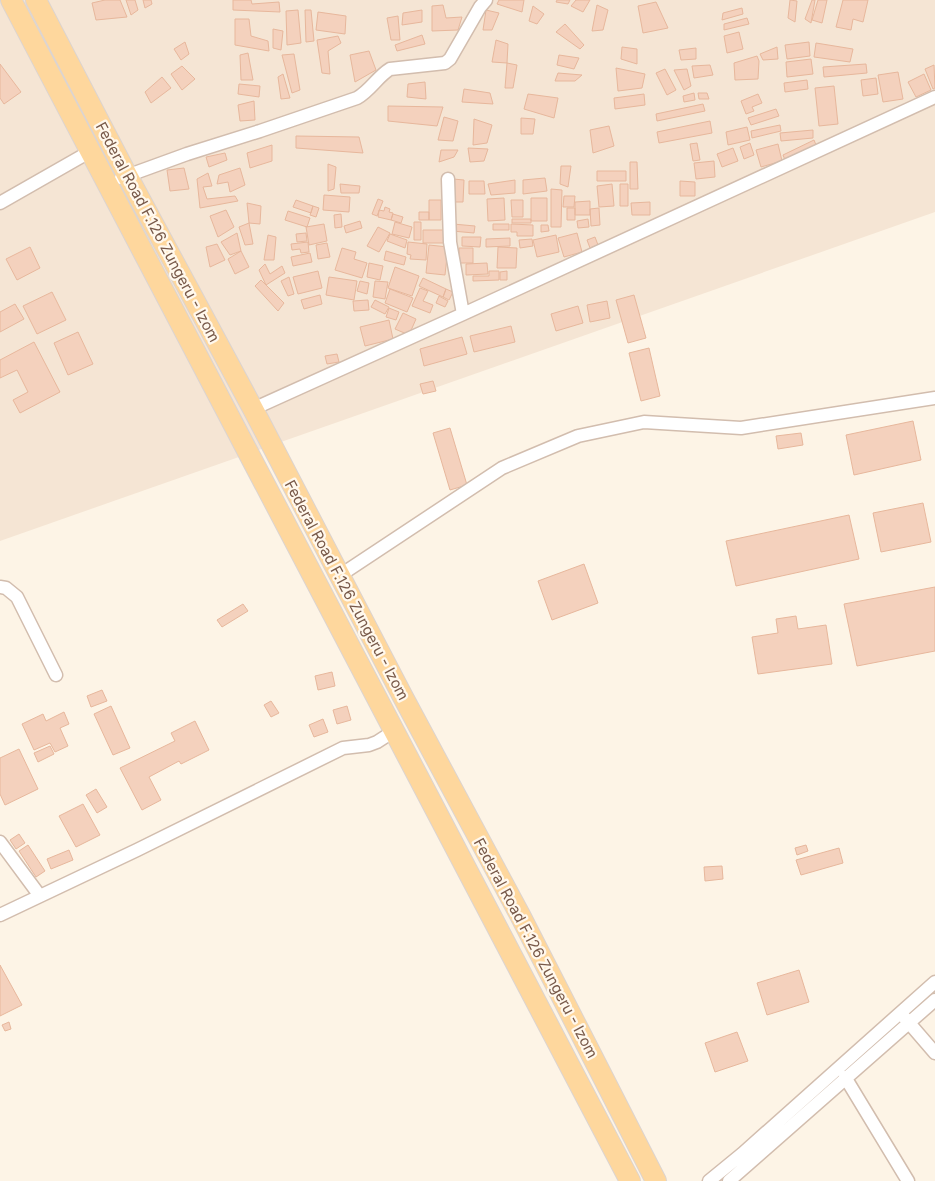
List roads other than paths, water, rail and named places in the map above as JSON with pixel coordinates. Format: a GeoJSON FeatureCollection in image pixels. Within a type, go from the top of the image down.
{"type":"FeatureCollection","features":[{"type":"Feature","properties":{"kind":"main road","name":"Federal Road F.126 Zungeru - Izom"},"geometry":{"type":"LineString","coordinates":[[11,0],[630,1181]]}},
{"type":"Feature","properties":{"kind":"main road","name":"Federal Road F.126 Zungeru - Izom"},"geometry":{"type":"LineString","coordinates":[[36,0],[521,917],[656,1181]]}},
{"type":"Feature","properties":{"kind":"main road"},"geometry":{"type":"LineString","coordinates":[[498,931],[521,917]]}},
{"type":"Feature","properties":{"kind":"street"},"geometry":{"type":"LineString","coordinates":[[108,184],[127,175],[357,98],[365,94],[384,72],[390,69],[444,63],[450,59],[486,0]]}},
{"type":"Feature","properties":{"kind":"street"},"geometry":{"type":"LineString","coordinates":[[253,409],[935,97]]}},
{"type":"Feature","properties":{"kind":"street"},"geometry":{"type":"LineString","coordinates":[[0,203],[91,151]]}},
{"type":"Feature","properties":{"kind":"street"},"geometry":{"type":"LineString","coordinates":[[448,179],[450,242],[463,314]]}},
{"type":"Feature","properties":{"kind":"street"},"geometry":{"type":"LineString","coordinates":[[339,576],[502,468],[578,436],[644,422],[741,428],[935,398]]}},
{"type":"Feature","properties":{"kind":"street"},"geometry":{"type":"LineString","coordinates":[[0,587],[6,588],[17,597],[56,675]]}},
{"type":"Feature","properties":{"kind":"street"},"geometry":{"type":"LineString","coordinates":[[0,915],[138,850],[343,748],[369,745],[394,731]]}},
{"type":"Feature","properties":{"kind":"street"},"geometry":{"type":"LineString","coordinates":[[0,842],[40,896]]}},
{"type":"Feature","properties":{"kind":"street"},"geometry":{"type":"LineString","coordinates":[[729,1181],[845,1078],[905,1018],[935,982]]}},
{"type":"Feature","properties":{"kind":"street"},"geometry":{"type":"LineString","coordinates":[[709,1181],[905,1018],[935,1000]]}},
{"type":"Feature","properties":{"kind":"street"},"geometry":{"type":"LineString","coordinates":[[905,1018],[935,1053]]}},
{"type":"Feature","properties":{"kind":"street"},"geometry":{"type":"LineString","coordinates":[[845,1078],[908,1181]]}}]}
